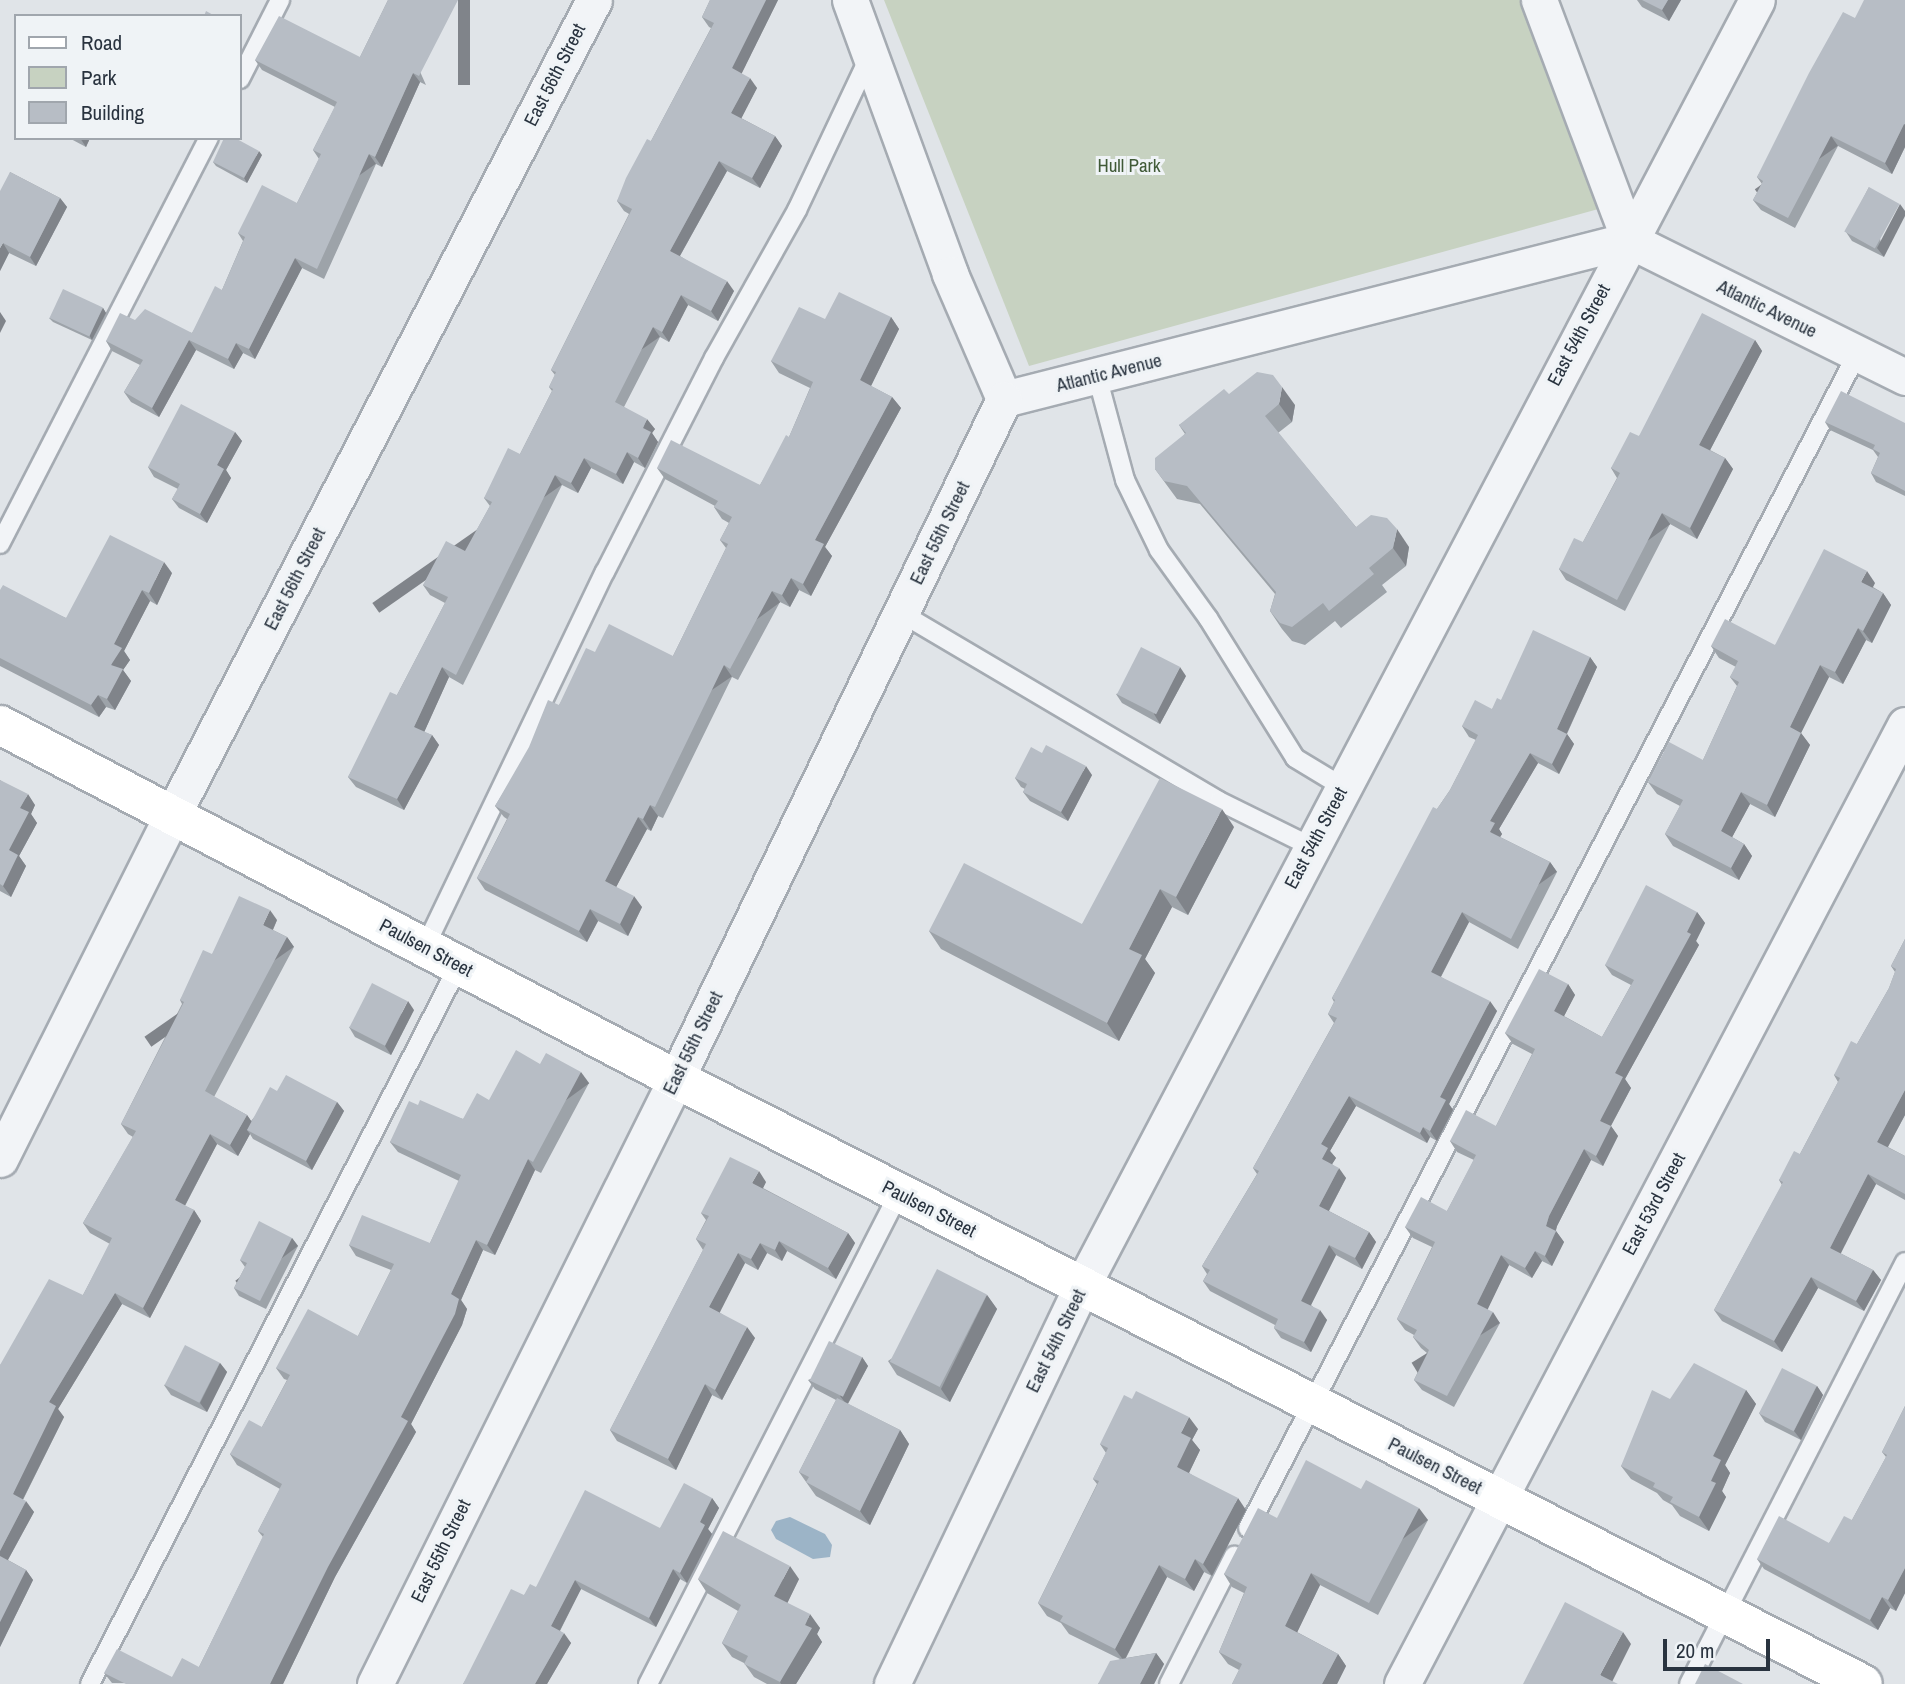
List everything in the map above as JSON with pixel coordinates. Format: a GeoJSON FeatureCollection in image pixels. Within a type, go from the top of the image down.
{"type":"FeatureCollection","features":[{"type":"Feature","properties":{"kind":"street","name":"East 56th Street"},"geometry":{"type":"LineString","coordinates":[[0,1159],[173,814],[594,0]]}},
{"type":"Feature","properties":{"kind":"street"},"geometry":{"type":"LineString","coordinates":[[850,0],[950,274],[1004,400]]}},
{"type":"Feature","properties":{"kind":"street"},"geometry":{"type":"LineString","coordinates":[[1539,0],[1629,240]]}},
{"type":"Feature","properties":{"kind":"street","name":"East 54th Street"},"geometry":{"type":"LineString","coordinates":[[892,1684],[1082,1286],[1757,0]]}},
{"type":"Feature","properties":{"kind":"street","name":"Atlantic Avenue"},"geometry":{"type":"LineString","coordinates":[[1004,400],[1629,240],[1905,377]]}},
{"type":"Feature","properties":{"kind":"street","name":"East 55th Street"},"geometry":{"type":"LineString","coordinates":[[375,1684],[676,1079],[1004,400]]}},
{"type":"Feature","properties":{"kind":"street","name":"East 53rd Street"},"geometry":{"type":"LineString","coordinates":[[1402,1684],[1905,724]]}},
{"type":"Feature","properties":{"kind":"street","name":"Paulsen Street"},"geometry":{"type":"LineString","coordinates":[[0,725],[676,1079],[1863,1684]]}},
{"type":"Feature","properties":{"kind":"lane"},"geometry":{"type":"LineString","coordinates":[[242,75],[280,0]]}},
{"type":"Feature","properties":{"kind":"lane"},"geometry":{"type":"LineString","coordinates":[[425,947],[605,572],[714,358],[797,210],[870,55]]}},
{"type":"Feature","properties":{"kind":"lane"},"geometry":{"type":"LineString","coordinates":[[0,544],[208,140]]}},
{"type":"Feature","properties":{"kind":"lane"},"geometry":{"type":"LineString","coordinates":[[1169,1684],[1857,354]]}},
{"type":"Feature","properties":{"kind":"lane"},"geometry":{"type":"LineString","coordinates":[[1097,376],[1125,480],[1159,550],[1208,618],[1295,758],[1343,787]]}},
{"type":"Feature","properties":{"kind":"lane"},"geometry":{"type":"LineString","coordinates":[[901,613],[1208,794],[1312,847]]}},
{"type":"Feature","properties":{"kind":"lane"},"geometry":{"type":"LineString","coordinates":[[90,1684],[459,965]]}},
{"type":"Feature","properties":{"kind":"lane"},"geometry":{"type":"LineString","coordinates":[[648,1684],[899,1193]]}},
{"type":"Feature","properties":{"kind":"lane"},"geometry":{"type":"LineString","coordinates":[[1689,1684],[1905,1262]]}},
{"type":"Feature","properties":{"kind":"green space","name":"Hull Park"},"geometry":{"type":"Polygon","coordinates":[[[884,0],[1521,0],[1602,208],[1029,366],[884,0]]]}},
{"type":"Feature","properties":{"kind":"water"},"geometry":{"type":"Polygon","coordinates":[[[790,1517],[825,1534],[832,1545],[830,1557],[813,1559],[776,1539],[771,1530],[776,1521],[790,1517]]]}},
{"type":"Feature","properties":{"kind":"building"},"geometry":{"type":"Polygon","coordinates":[[[388,0],[458,0],[419,76],[413,73],[375,157],[369,154],[317,269],[295,258],[249,349],[236,343],[228,359],[189,340],[152,408],[124,392],[143,360],[106,341],[120,313],[135,320],[145,309],[192,333],[215,286],[222,290],[245,237],[238,233],[262,185],[297,203],[321,154],[313,150],[337,102],[255,60],[279,16],[360,57],[388,0]]]}},
{"type":"Feature","properties":{"kind":"building"},"geometry":{"type":"Polygon","coordinates":[[[710,0],[766,0],[732,68],[750,78],[731,113],[775,136],[752,178],[719,161],[670,251],[727,281],[711,311],[681,295],[662,332],[653,327],[615,402],[647,419],[643,428],[651,432],[638,458],[627,452],[616,474],[584,458],[571,483],[555,475],[456,675],[442,667],[414,727],[432,735],[397,799],[348,777],[390,692],[397,695],[448,597],[423,585],[446,541],[465,551],[492,502],[484,498],[508,448],[520,454],[553,389],[549,387],[556,372],[551,370],[632,209],[617,201],[626,178],[647,139],[651,141],[714,23],[702,17],[710,0]]]}},
{"type":"Feature","properties":{"kind":"building"},"geometry":{"type":"Polygon","coordinates":[[[1642,0],[1668,0],[1662,10],[1642,0]]]}},
{"type":"Feature","properties":{"kind":"building"},"geometry":{"type":"Polygon","coordinates":[[[1864,0],[1905,0],[1905,124],[1885,163],[1831,136],[1788,218],[1753,200],[1763,181],[1757,177],[1843,12],[1855,18],[1864,0]]]}},
{"type":"Feature","properties":{"kind":"building"},"geometry":{"type":"Polygon","coordinates":[[[223,140],[239,140],[259,151],[244,178],[213,162],[223,140]]]}},
{"type":"Feature","properties":{"kind":"building"},"geometry":{"type":"Polygon","coordinates":[[[10,172],[60,198],[30,257],[3,243],[0,248],[0,191],[10,172]]]}},
{"type":"Feature","properties":{"kind":"building"},"geometry":{"type":"Polygon","coordinates":[[[1869,187],[1900,204],[1875,249],[1844,232],[1869,187]]]}},
{"type":"Feature","properties":{"kind":"building"},"geometry":{"type":"Polygon","coordinates":[[[63,289],[103,308],[89,337],[49,318],[63,289]]]}},
{"type":"Feature","properties":{"kind":"building"},"geometry":{"type":"Polygon","coordinates":[[[839,292],[891,317],[860,380],[892,397],[815,540],[824,544],[803,584],[791,578],[782,595],[772,591],[730,669],[724,665],[655,807],[650,805],[643,819],[638,817],[605,881],[634,896],[620,924],[590,909],[579,931],[477,878],[510,814],[495,806],[529,747],[548,700],[559,705],[586,648],[595,652],[609,624],[673,656],[728,544],[720,540],[732,517],[714,507],[718,501],[657,468],[671,440],[760,485],[786,435],[789,437],[813,382],[771,361],[799,307],[825,319],[839,292]]]}},
{"type":"Feature","properties":{"kind":"building"},"geometry":{"type":"Polygon","coordinates":[[[1702,313],[1755,340],[1699,445],[1725,458],[1690,528],[1662,513],[1617,600],[1559,569],[1574,538],[1583,542],[1620,473],[1611,468],[1630,432],[1639,436],[1702,313]]]}},
{"type":"Feature","properties":{"kind":"building"},"geometry":{"type":"Polygon","coordinates":[[[1257,372],[1273,375],[1282,387],[1279,404],[1265,416],[1356,527],[1371,515],[1387,518],[1397,529],[1393,548],[1369,568],[1374,574],[1329,611],[1323,603],[1292,627],[1280,623],[1270,611],[1276,592],[1187,486],[1164,481],[1155,469],[1155,458],[1186,433],[1179,425],[1224,389],[1229,394],[1257,372]]]}},
{"type":"Feature","properties":{"kind":"building"},"geometry":{"type":"Polygon","coordinates":[[[1841,391],[1905,423],[1905,491],[1871,473],[1880,453],[1873,449],[1875,445],[1825,422],[1841,391]]]}},
{"type":"Feature","properties":{"kind":"building"},"geometry":{"type":"Polygon","coordinates":[[[181,404],[235,432],[217,465],[224,469],[200,514],[172,499],[180,484],[148,467],[181,404]]]}},
{"type":"Feature","properties":{"kind":"building"},"geometry":{"type":"Polygon","coordinates":[[[110,535],[164,562],[149,593],[142,590],[114,644],[122,648],[111,665],[123,669],[107,699],[98,695],[91,705],[0,658],[0,590],[3,585],[66,618],[110,535]]]}},
{"type":"Feature","properties":{"kind":"building"},"geometry":{"type":"Polygon","coordinates":[[[1824,549],[1867,571],[1861,582],[1883,593],[1863,631],[1858,628],[1835,672],[1820,665],[1790,727],[1801,733],[1767,805],[1741,792],[1721,831],[1744,844],[1731,868],[1665,834],[1683,800],[1648,782],[1669,742],[1703,760],[1739,682],[1730,677],[1738,661],[1711,646],[1725,619],[1775,645],[1824,549]]]}},
{"type":"Feature","properties":{"kind":"building"},"geometry":{"type":"Polygon","coordinates":[[[1533,630],[1590,657],[1557,729],[1567,734],[1552,764],[1530,753],[1490,821],[1495,823],[1490,832],[1550,862],[1511,939],[1462,912],[1431,972],[1490,1001],[1440,1097],[1446,1100],[1430,1131],[1423,1127],[1420,1133],[1349,1096],[1321,1144],[1328,1148],[1322,1159],[1339,1168],[1319,1206],[1369,1232],[1355,1258],[1329,1245],[1301,1301],[1320,1310],[1304,1342],[1274,1328],[1278,1319],[1203,1281],[1210,1270],[1202,1266],[1259,1171],[1253,1168],[1337,1018],[1328,1014],[1335,1000],[1332,998],[1433,807],[1437,809],[1450,790],[1478,735],[1462,726],[1475,700],[1492,709],[1497,698],[1501,700],[1533,630]]]}},
{"type":"Feature","properties":{"kind":"building"},"geometry":{"type":"Polygon","coordinates":[[[1141,647],[1180,667],[1156,714],[1117,694],[1141,647]]]}},
{"type":"Feature","properties":{"kind":"building"},"geometry":{"type":"Polygon","coordinates":[[[1046,745],[1086,766],[1061,812],[1023,792],[1027,784],[1015,778],[1031,747],[1042,753],[1046,745]]]}},
{"type":"Feature","properties":{"kind":"building"},"geometry":{"type":"Polygon","coordinates":[[[1160,778],[1222,809],[1176,897],[1160,889],[1129,949],[1142,955],[1107,1023],[929,931],[964,863],[1082,924],[1160,778]]]}},
{"type":"Feature","properties":{"kind":"building"},"geometry":{"type":"Polygon","coordinates":[[[0,780],[28,794],[20,808],[29,812],[9,850],[18,855],[3,886],[0,884],[0,780]]]}},
{"type":"Feature","properties":{"kind":"building"},"geometry":{"type":"Polygon","coordinates":[[[1646,885],[1697,912],[1687,932],[1691,934],[1615,1073],[1623,1077],[1600,1121],[1611,1126],[1596,1156],[1584,1149],[1549,1216],[1546,1226],[1556,1231],[1545,1256],[1535,1251],[1525,1268],[1501,1255],[1477,1304],[1493,1312],[1447,1396],[1414,1380],[1429,1350],[1413,1337],[1417,1330],[1397,1319],[1435,1242],[1405,1227],[1421,1197],[1447,1211],[1476,1155],[1450,1141],[1466,1110],[1496,1126],[1535,1049],[1505,1033],[1539,969],[1568,984],[1554,1011],[1602,1037],[1634,980],[1605,965],[1646,885]]]}},
{"type":"Feature","properties":{"kind":"building"},"geometry":{"type":"Polygon","coordinates":[[[239,896],[270,910],[263,925],[287,937],[205,1091],[247,1115],[230,1145],[210,1134],[175,1200],[194,1210],[143,1308],[115,1293],[49,1402],[56,1406],[13,1494],[26,1501],[0,1551],[0,1365],[49,1279],[83,1295],[112,1238],[83,1223],[136,1131],[121,1124],[184,1002],[180,1000],[203,950],[212,954],[239,896]]]}},
{"type":"Feature","properties":{"kind":"building"},"geometry":{"type":"Polygon","coordinates":[[[1905,939],[1905,1090],[1877,1142],[1905,1156],[1905,1194],[1868,1174],[1830,1248],[1873,1270],[1856,1301],[1811,1277],[1774,1341],[1714,1310],[1783,1182],[1779,1180],[1794,1151],[1800,1154],[1840,1078],[1834,1075],[1851,1041],[1857,1044],[1889,988],[1896,969],[1891,966],[1905,939]]]}},
{"type":"Feature","properties":{"kind":"building"},"geometry":{"type":"Polygon","coordinates":[[[372,983],[408,1001],[385,1046],[349,1028],[372,983]]]}},
{"type":"Feature","properties":{"kind":"building"},"geometry":{"type":"Polygon","coordinates":[[[516,1050],[540,1064],[546,1053],[581,1072],[533,1162],[528,1159],[487,1245],[476,1240],[451,1294],[459,1299],[455,1314],[401,1417],[408,1421],[328,1567],[270,1684],[126,1684],[104,1673],[117,1649],[172,1677],[182,1658],[199,1667],[264,1534],[258,1531],[282,1484],[230,1454],[249,1420],[262,1427],[290,1375],[276,1368],[308,1309],[358,1336],[394,1264],[349,1245],[362,1215],[430,1243],[461,1175],[390,1142],[409,1101],[418,1105],[420,1100],[463,1119],[477,1093],[489,1100],[516,1050]]]}},
{"type":"Feature","properties":{"kind":"building"},"geometry":{"type":"Polygon","coordinates":[[[286,1075],[337,1102],[306,1161],[247,1130],[270,1087],[277,1091],[286,1075]]]}},
{"type":"Feature","properties":{"kind":"building"},"geometry":{"type":"Polygon","coordinates":[[[730,1157],[759,1171],[752,1183],[848,1233],[828,1268],[779,1241],[775,1250],[760,1243],[751,1259],[738,1253],[709,1307],[747,1327],[715,1390],[705,1384],[668,1459],[610,1430],[706,1244],[696,1239],[709,1216],[701,1213],[730,1157]]]}},
{"type":"Feature","properties":{"kind":"building"},"geometry":{"type":"Polygon","coordinates":[[[259,1221],[292,1238],[260,1301],[234,1288],[247,1263],[240,1260],[259,1221]]]}},
{"type":"Feature","properties":{"kind":"building"},"geometry":{"type":"Polygon","coordinates":[[[937,1269],[987,1294],[940,1387],[890,1362],[937,1269]]]}},
{"type":"Feature","properties":{"kind":"building"},"geometry":{"type":"Polygon","coordinates":[[[829,1341],[862,1357],[843,1397],[810,1381],[829,1341]]]}},
{"type":"Feature","properties":{"kind":"building"},"geometry":{"type":"Polygon","coordinates":[[[185,1345],[220,1363],[199,1403],[165,1385],[185,1345]]]}},
{"type":"Feature","properties":{"kind":"building"},"geometry":{"type":"Polygon","coordinates":[[[1694,1363],[1746,1390],[1713,1456],[1721,1460],[1711,1481],[1716,1483],[1699,1517],[1670,1502],[1673,1497],[1653,1487],[1655,1483],[1621,1466],[1652,1390],[1670,1399],[1694,1363]]]}},
{"type":"Feature","properties":{"kind":"building"},"geometry":{"type":"Polygon","coordinates":[[[1782,1368],[1817,1386],[1794,1431],[1759,1413],[1782,1368]]]}},
{"type":"Feature","properties":{"kind":"building"},"geometry":{"type":"Polygon","coordinates":[[[1136,1391],[1189,1417],[1181,1433],[1191,1438],[1177,1467],[1238,1498],[1203,1564],[1195,1559],[1185,1579],[1159,1565],[1115,1649],[1060,1621],[1063,1616],[1038,1603],[1099,1481],[1093,1479],[1108,1448],[1100,1444],[1124,1395],[1132,1399],[1136,1391]]]}},
{"type":"Feature","properties":{"kind":"building"},"geometry":{"type":"Polygon","coordinates":[[[837,1398],[900,1430],[860,1511],[806,1482],[809,1477],[799,1472],[837,1398]]]}},
{"type":"Feature","properties":{"kind":"building"},"geometry":{"type":"Polygon","coordinates":[[[1905,1406],[1905,1568],[1888,1600],[1882,1597],[1870,1620],[1757,1559],[1779,1516],[1829,1543],[1844,1516],[1852,1520],[1887,1455],[1882,1452],[1905,1406]]]}},
{"type":"Feature","properties":{"kind":"building"},"geometry":{"type":"Polygon","coordinates":[[[1306,1460],[1361,1489],[1366,1480],[1419,1508],[1369,1603],[1311,1573],[1285,1626],[1338,1654],[1322,1684],[1232,1684],[1242,1664],[1219,1652],[1247,1587],[1224,1574],[1258,1508],[1277,1518],[1306,1460]]]}},
{"type":"Feature","properties":{"kind":"building"},"geometry":{"type":"Polygon","coordinates":[[[684,1483],[712,1498],[700,1522],[705,1525],[680,1573],[673,1569],[649,1618],[575,1580],[551,1626],[564,1633],[535,1684],[463,1684],[511,1589],[524,1595],[530,1584],[536,1587],[585,1490],[660,1528],[684,1483]]]}},
{"type":"Feature","properties":{"kind":"building"},"geometry":{"type":"Polygon","coordinates":[[[723,1531],[790,1566],[774,1596],[810,1614],[805,1625],[812,1628],[780,1682],[744,1664],[748,1656],[722,1643],[741,1605],[698,1579],[723,1531]]]}},
{"type":"Feature","properties":{"kind":"building"},"geometry":{"type":"Polygon","coordinates":[[[0,1556],[26,1570],[0,1622],[0,1556]]]}},
{"type":"Feature","properties":{"kind":"building"},"geometry":{"type":"Polygon","coordinates":[[[1565,1602],[1623,1632],[1600,1675],[1618,1684],[1523,1684],[1565,1602]]]}},
{"type":"Feature","properties":{"kind":"building"},"geometry":{"type":"Polygon","coordinates":[[[1156,1653],[1140,1684],[1098,1684],[1110,1661],[1156,1653]]]}},
{"type":"Feature","properties":{"kind":"building"},"geometry":{"type":"Polygon","coordinates":[[[1705,1664],[1743,1684],[1695,1684],[1705,1664]]]}}]}
